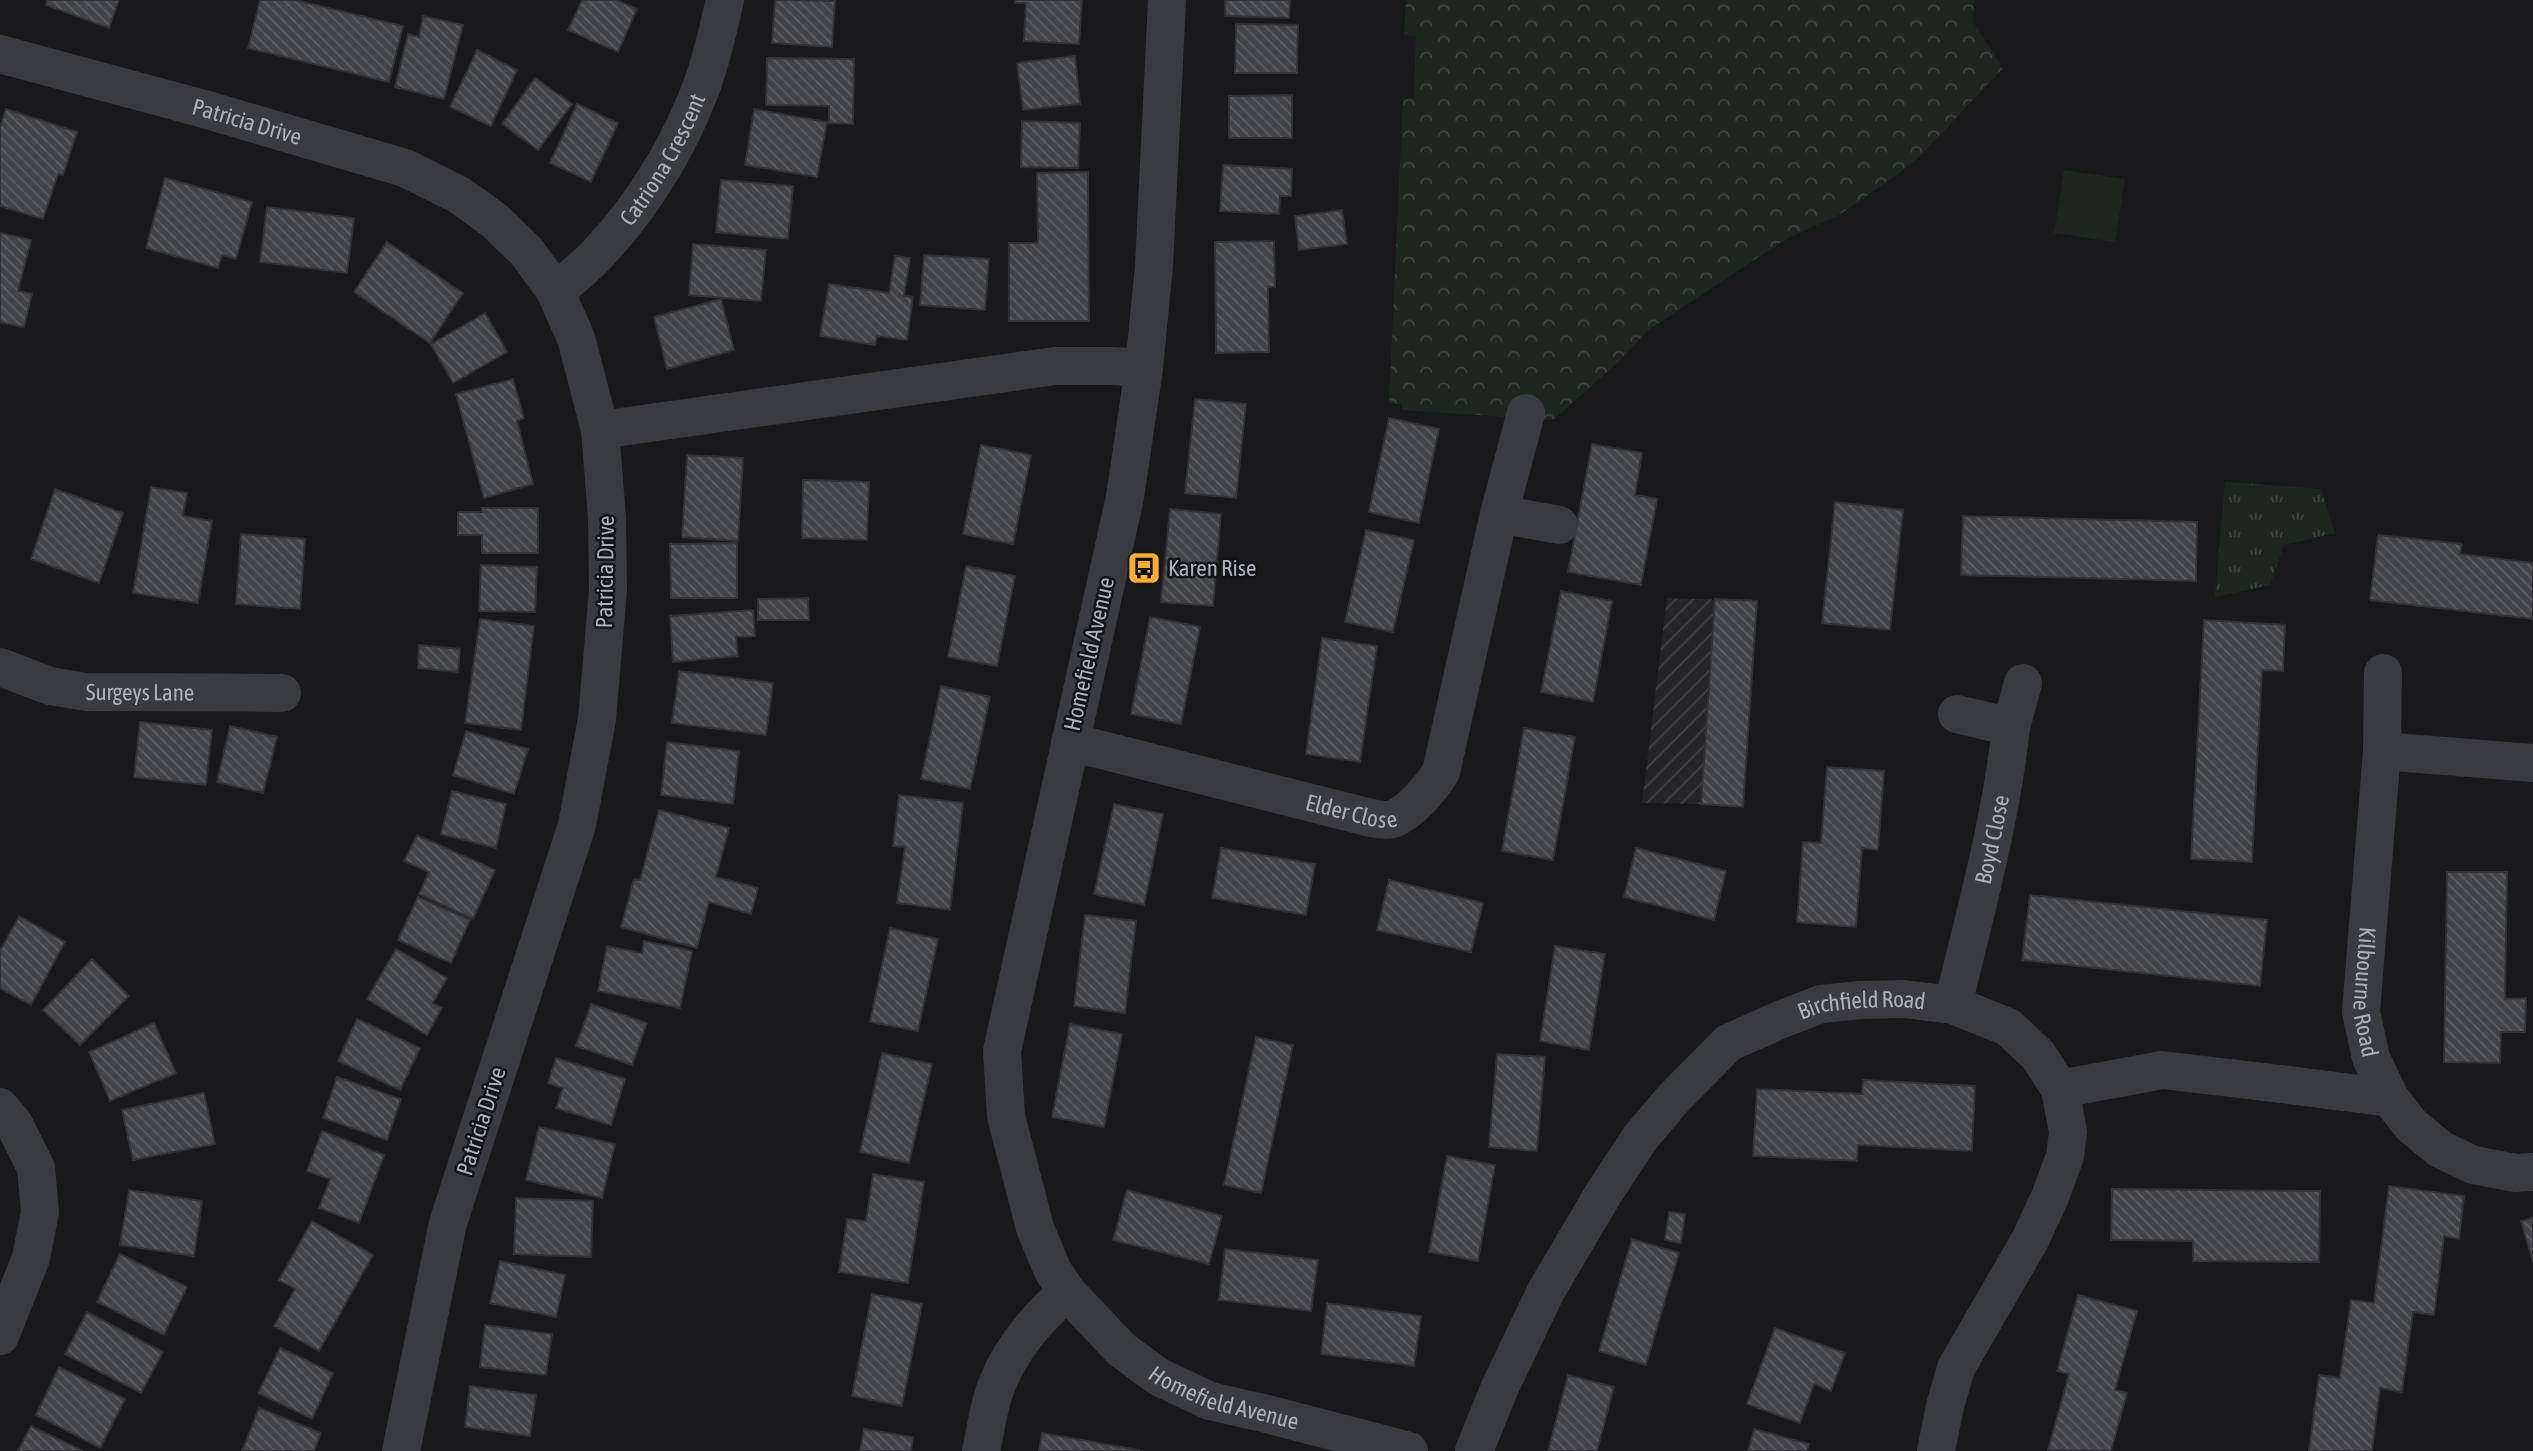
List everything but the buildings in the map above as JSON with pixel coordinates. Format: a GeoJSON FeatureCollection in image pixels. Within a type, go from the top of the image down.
{"type":"FeatureCollection","features":[{"type":"Feature","properties":{"kind":"street","name":"Catriona Crescent"},"geometry":{"type":"LineString","coordinates":[[555,291],[578,275],[631,215],[666,160],[696,103],[725,0]]}},
{"type":"Feature","properties":{"kind":"street","name":"Homefield Avenue"},"geometry":{"type":"LineString","coordinates":[[1167,0],[1154,266],[1144,368],[1125,497],[1002,1051],[1006,1116],[1035,1228],[1053,1271],[1067,1292],[1122,1350],[1159,1377],[1210,1401],[1409,1451]]}},
{"type":"Feature","properties":{"kind":"street","name":"Patricia Drive"},"geometry":{"type":"LineString","coordinates":[[0,54],[204,109],[405,168],[458,195],[495,222],[527,253],[555,291],[576,338],[600,430],[607,517],[608,590],[597,719],[577,825],[448,1223],[401,1451]]}},
{"type":"Feature","properties":{"kind":"street"},"geometry":{"type":"LineString","coordinates":[[600,430],[1055,366],[1144,368]]}},
{"type":"Feature","properties":{"kind":"street","name":"Elder Close"},"geometry":{"type":"LineString","coordinates":[[1070,742],[1371,818],[1392,819],[1431,788],[1441,772],[1499,514],[1526,413]]}},
{"type":"Feature","properties":{"kind":"street"},"geometry":{"type":"LineString","coordinates":[[1499,514],[1559,525]]}},
{"type":"Feature","properties":{"kind":"street","name":"Surgeys Lane"},"geometry":{"type":"LineString","coordinates":[[0,667],[50,685],[87,692],[282,693]]}},
{"type":"Feature","properties":{"kind":"street","name":"Kilbourne Road"},"geometry":{"type":"LineString","coordinates":[[2383,673],[2382,751],[2361,1012],[2371,1058],[2390,1098],[2411,1125],[2440,1149],[2473,1164],[2516,1173],[2533,1172]]}},
{"type":"Feature","properties":{"kind":"street","name":"Boyd Close"},"geometry":{"type":"LineString","coordinates":[[1953,1004],[1996,828],[2006,779],[2011,727],[2023,683]]}},
{"type":"Feature","properties":{"kind":"street"},"geometry":{"type":"LineString","coordinates":[[1957,714],[2011,727]]}},
{"type":"Feature","properties":{"kind":"street"},"geometry":{"type":"LineString","coordinates":[[2382,751],[2533,763]]}},
{"type":"Feature","properties":{"kind":"street","name":"Birchfield Road"},"geometry":{"type":"LineString","coordinates":[[1474,1451],[1500,1387],[1546,1291],[1640,1138],[1673,1099],[1728,1043],[1821,1004],[1904,999],[1953,1004],[2008,1027],[2038,1055],[2060,1089],[2068,1132],[2065,1156],[2030,1240],[1956,1368],[1936,1451]]}},
{"type":"Feature","properties":{"kind":"street"},"geometry":{"type":"LineString","coordinates":[[2060,1089],[2162,1070],[2390,1098]]}},
{"type":"Feature","properties":{"kind":"street"},"geometry":{"type":"LineString","coordinates":[[0,1107],[14,1124],[36,1168],[40,1212],[31,1258],[0,1336]]}},
{"type":"Feature","properties":{"kind":"street"},"geometry":{"type":"LineString","coordinates":[[981,1451],[995,1388],[1040,1315],[1067,1292]]}},
{"type":"Feature","properties":{"kind":"shaded area"},"geometry":{"type":"Polygon","coordinates":[[[1667,598],[1757,601],[1701,804],[1642,803],[1667,598]]]}},
{"type":"Feature","properties":{"kind":"green space"},"geometry":{"type":"Polygon","coordinates":[[[1406,0],[1974,0],[1973,22],[2003,68],[1918,158],[1898,174],[1839,215],[1786,239],[1648,330],[1616,364],[1553,420],[1403,410],[1401,404],[1389,403],[1403,98],[1414,98],[1416,36],[1404,35],[1406,0]]]}},
{"type":"Feature","properties":{"kind":"green space"},"geometry":{"type":"Polygon","coordinates":[[[2064,170],[2125,179],[2115,242],[2054,233],[2064,170]]]}},
{"type":"Feature","properties":{"kind":"green space"},"geometry":{"type":"Polygon","coordinates":[[[2225,482],[2321,489],[2335,533],[2284,545],[2270,585],[2215,597],[2225,482]]]}},
{"type":"Feature","properties":{"kind":"place","name":"Karen Rise"},"geometry":{"type":"Point","coordinates":[1144,568]}}]}
